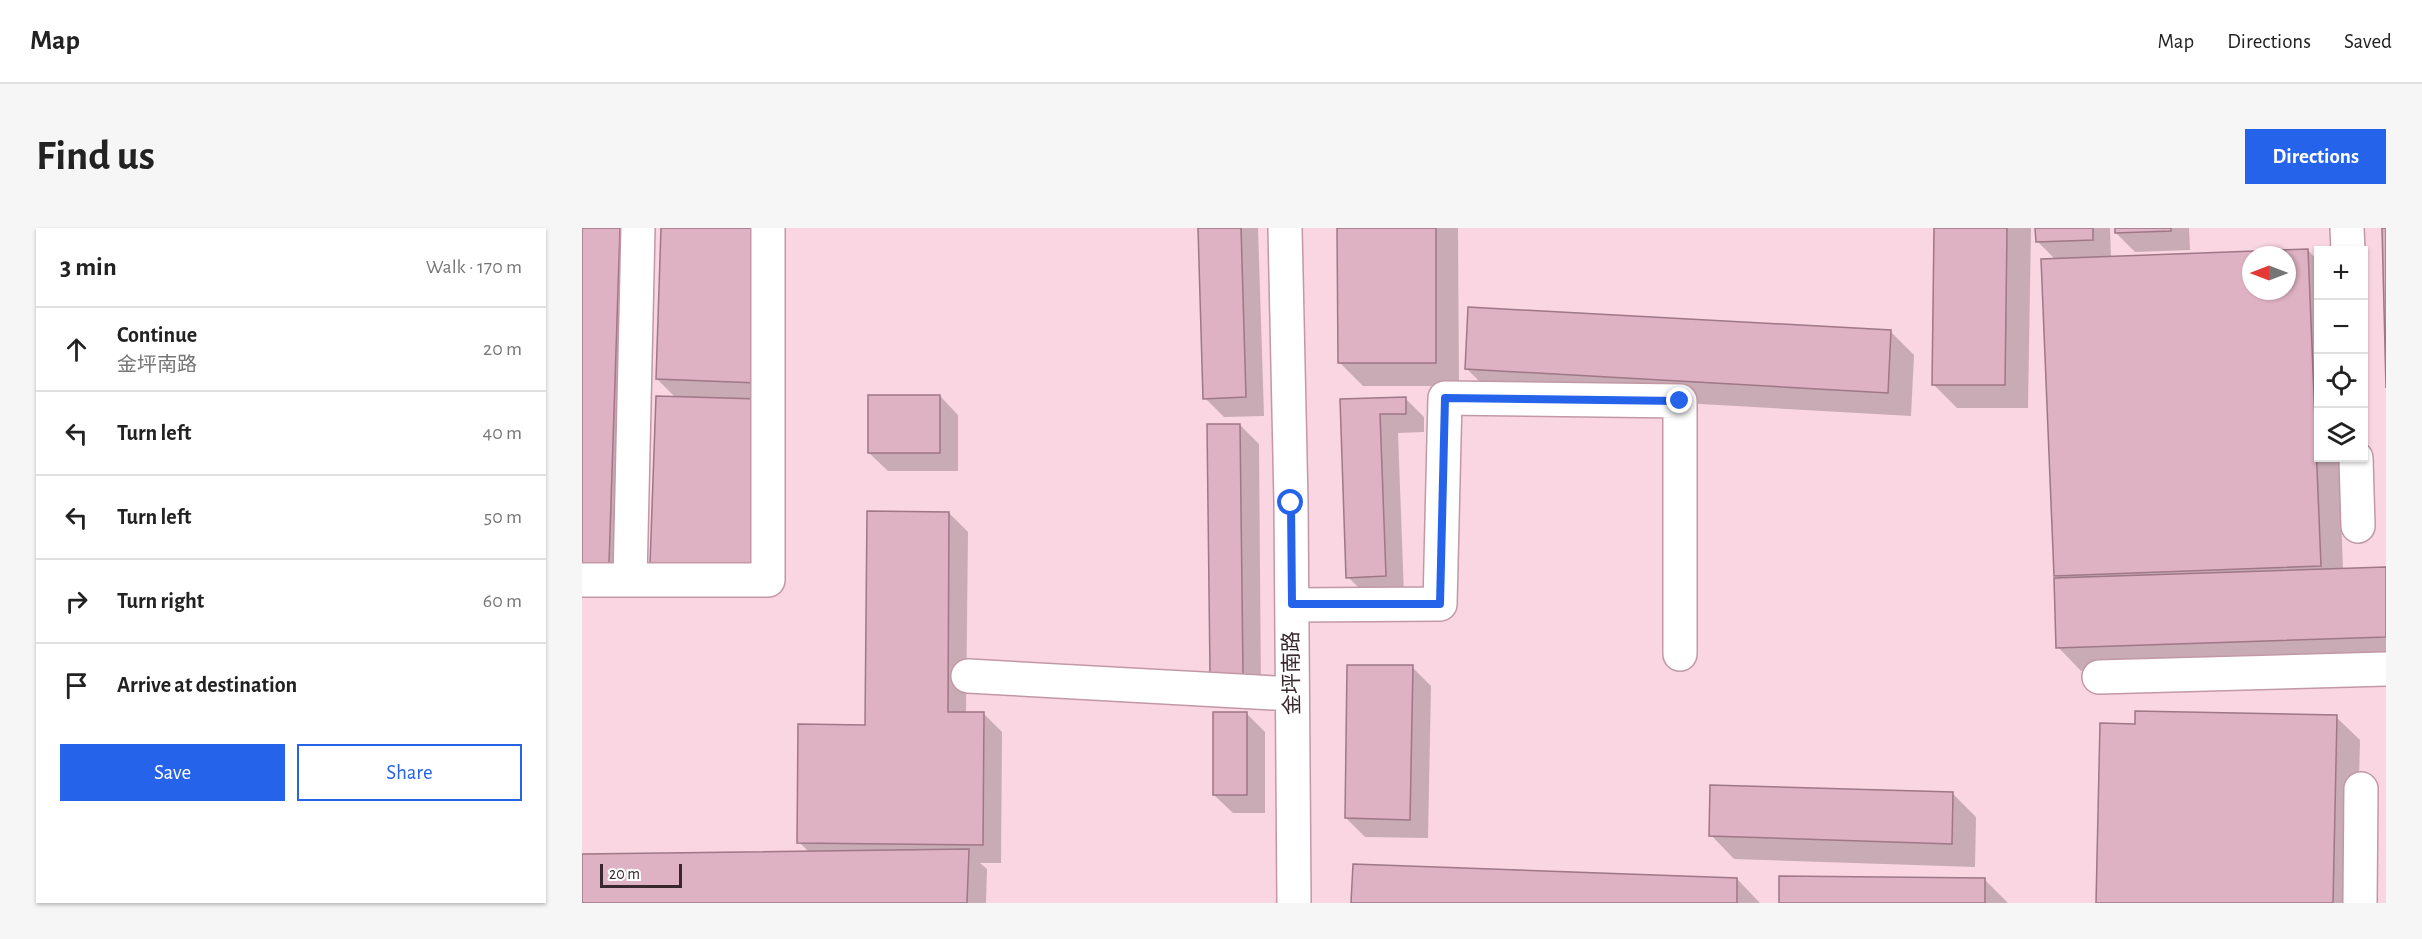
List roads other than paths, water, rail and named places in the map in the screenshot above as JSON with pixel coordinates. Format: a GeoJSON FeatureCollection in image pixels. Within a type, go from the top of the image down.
{"type":"FeatureCollection","features":[{"type":"Feature","properties":{"kind":"street"},"geometry":{"type":"LineString","coordinates":[[630,580],[638,228]]}},
{"type":"Feature","properties":{"kind":"street"},"geometry":{"type":"LineString","coordinates":[[582,580],[768,580],[768,228]]}},
{"type":"Feature","properties":{"kind":"street","name":"金坪南路"},"geometry":{"type":"LineString","coordinates":[[1285,228],[1292,604],[1294,903]]}},
{"type":"Feature","properties":{"kind":"street"},"geometry":{"type":"LineString","coordinates":[[2347,228],[2348,246]]}},
{"type":"Feature","properties":{"kind":"street"},"geometry":{"type":"LineString","coordinates":[[1292,604],[1440,604],[1445,398],[1680,401],[1680,654]]}},
{"type":"Feature","properties":{"kind":"street"},"geometry":{"type":"LineString","coordinates":[[2356,462],[2358,526]]}},
{"type":"Feature","properties":{"kind":"street"},"geometry":{"type":"LineString","coordinates":[[2099,677],[2386,669]]}},
{"type":"Feature","properties":{"kind":"street"},"geometry":{"type":"LineString","coordinates":[[968,676],[1292,694]]}},
{"type":"Feature","properties":{"kind":"street"},"geometry":{"type":"LineString","coordinates":[[2360,903],[2361,789]]}}]}
